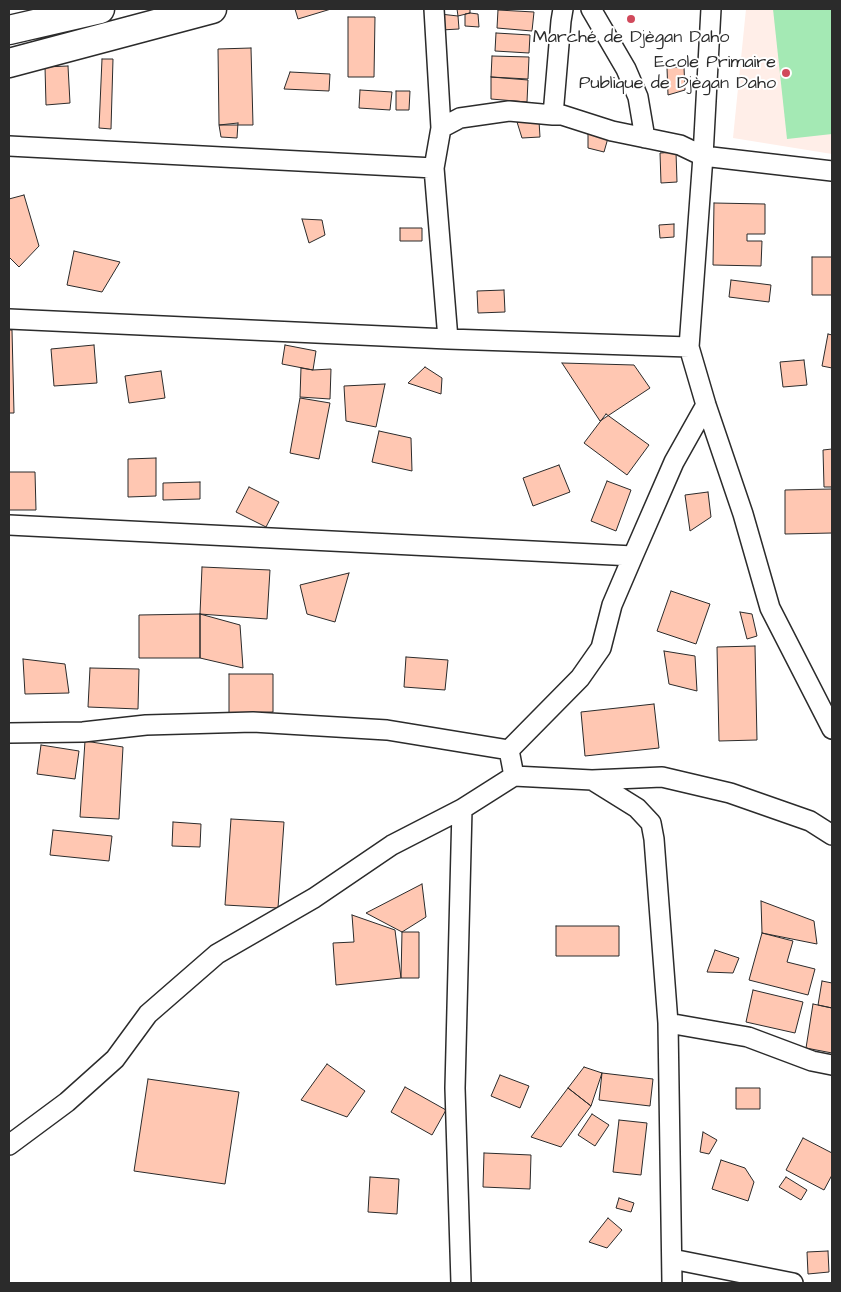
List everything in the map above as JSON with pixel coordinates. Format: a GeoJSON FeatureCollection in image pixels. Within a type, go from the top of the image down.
{"type":"FeatureCollection","features":[{"type":"Feature","properties":{"kind":"main road"},"geometry":{"type":"LineString","coordinates":[[9,30],[100,9]]}},
{"type":"Feature","properties":{"kind":"main road"},"geometry":{"type":"LineString","coordinates":[[9,63],[212,9]]}},
{"type":"Feature","properties":{"kind":"street"},"geometry":{"type":"LineString","coordinates":[[434,9],[441,128],[434,168],[448,339]]}},
{"type":"Feature","properties":{"kind":"street"},"geometry":{"type":"LineString","coordinates":[[554,115],[560,21],[563,9]]}},
{"type":"Feature","properties":{"kind":"street"},"geometry":{"type":"LineString","coordinates":[[590,9],[626,69],[638,98],[645,138]]}},
{"type":"Feature","properties":{"kind":"street"},"geometry":{"type":"LineString","coordinates":[[711,9],[703,156],[689,347],[706,405],[743,514],[770,608],[832,729]]}},
{"type":"Feature","properties":{"kind":"street"},"geometry":{"type":"LineString","coordinates":[[441,128],[460,118],[509,112],[554,115],[612,131],[680,145],[703,156],[832,170]]}},
{"type":"Feature","properties":{"kind":"street"},"geometry":{"type":"LineString","coordinates":[[9,146],[434,168]]}},
{"type":"Feature","properties":{"kind":"street"},"geometry":{"type":"LineString","coordinates":[[9,319],[448,339],[689,347]]}},
{"type":"Feature","properties":{"kind":"street"},"geometry":{"type":"LineString","coordinates":[[509,750],[580,678],[602,648],[612,605],[632,556],[674,462],[706,405]]}},
{"type":"Feature","properties":{"kind":"street"},"geometry":{"type":"LineString","coordinates":[[9,525],[632,556]]}},
{"type":"Feature","properties":{"kind":"street"},"geometry":{"type":"LineString","coordinates":[[9,733],[83,732],[146,725],[253,722],[387,730],[509,750]]}},
{"type":"Feature","properties":{"kind":"street"},"geometry":{"type":"LineString","coordinates":[[509,750],[514,776]]}},
{"type":"Feature","properties":{"kind":"street"},"geometry":{"type":"LineString","coordinates":[[9,1145],[67,1102],[115,1059],[148,1014],[217,954],[314,898],[392,845],[462,809],[514,776],[592,780],[662,777],[730,793],[810,821],[832,835]]}},
{"type":"Feature","properties":{"kind":"street"},"geometry":{"type":"LineString","coordinates":[[592,780],[637,808],[651,822],[654,839],[668,1023],[672,1283]]}},
{"type":"Feature","properties":{"kind":"street"},"geometry":{"type":"LineString","coordinates":[[461,1283],[455,1088],[462,809]]}},
{"type":"Feature","properties":{"kind":"street"},"geometry":{"type":"LineString","coordinates":[[668,1023],[748,1037],[812,1061],[832,1065]]}},
{"type":"Feature","properties":{"kind":"street"},"geometry":{"type":"LineString","coordinates":[[672,1259],[793,1283]]}},
{"type":"Feature","properties":{"kind":"shaded area","name":"Ecole Primaire Publique de Djègan Daho"},"geometry":{"type":"Polygon","coordinates":[[[746,9],[832,9],[832,154],[733,138],[746,9]]]}},
{"type":"Feature","properties":{"kind":"green space"},"geometry":{"type":"Polygon","coordinates":[[[773,9],[832,9],[832,134],[787,139],[773,9]]]}},
{"type":"Feature","properties":{"kind":"building"},"geometry":{"type":"Polygon","coordinates":[[[295,9],[331,9],[298,19],[295,9]]]}},
{"type":"Feature","properties":{"kind":"building"},"geometry":{"type":"Polygon","coordinates":[[[457,9],[470,9],[470,13],[458,16],[457,9]]]}},
{"type":"Feature","properties":{"kind":"building"},"geometry":{"type":"Polygon","coordinates":[[[498,10],[534,12],[532,31],[497,28],[498,10]]]}},
{"type":"Feature","properties":{"kind":"building"},"geometry":{"type":"Polygon","coordinates":[[[440,14],[458,16],[459,29],[441,30],[440,14]]]}},
{"type":"Feature","properties":{"kind":"building"},"geometry":{"type":"Polygon","coordinates":[[[465,14],[478,14],[479,27],[465,26],[465,14]]]}},
{"type":"Feature","properties":{"kind":"building"},"geometry":{"type":"Polygon","coordinates":[[[348,17],[375,17],[374,77],[348,77],[348,17]]]}},
{"type":"Feature","properties":{"kind":"building"},"geometry":{"type":"Polygon","coordinates":[[[496,33],[530,35],[529,53],[495,51],[496,33]]]}},
{"type":"Feature","properties":{"kind":"building"},"geometry":{"type":"Polygon","coordinates":[[[251,48],[253,125],[219,125],[218,49],[251,48]]]}},
{"type":"Feature","properties":{"kind":"building"},"geometry":{"type":"Polygon","coordinates":[[[492,56],[529,57],[528,79],[491,77],[492,56]]]}},
{"type":"Feature","properties":{"kind":"building"},"geometry":{"type":"Polygon","coordinates":[[[102,59],[113,59],[111,129],[99,128],[102,59]]]}},
{"type":"Feature","properties":{"kind":"building"},"geometry":{"type":"Polygon","coordinates":[[[68,66],[70,103],[46,105],[45,67],[68,66]]]}},
{"type":"Feature","properties":{"kind":"building"},"geometry":{"type":"Polygon","coordinates":[[[684,67],[685,90],[668,95],[667,68],[684,67]]]}},
{"type":"Feature","properties":{"kind":"building"},"geometry":{"type":"Polygon","coordinates":[[[290,72],[330,74],[329,91],[284,89],[290,72]]]}},
{"type":"Feature","properties":{"kind":"building"},"geometry":{"type":"Polygon","coordinates":[[[491,77],[528,80],[527,102],[491,99],[491,77]]]}},
{"type":"Feature","properties":{"kind":"building"},"geometry":{"type":"Polygon","coordinates":[[[360,90],[392,92],[390,110],[359,108],[360,90]]]}},
{"type":"Feature","properties":{"kind":"building"},"geometry":{"type":"Polygon","coordinates":[[[396,91],[410,91],[409,110],[396,110],[396,91]]]}},
{"type":"Feature","properties":{"kind":"building"},"geometry":{"type":"Polygon","coordinates":[[[539,121],[540,137],[522,138],[517,122],[539,121]]]}},
{"type":"Feature","properties":{"kind":"building"},"geometry":{"type":"Polygon","coordinates":[[[238,123],[237,138],[221,137],[219,125],[238,123]]]}},
{"type":"Feature","properties":{"kind":"building"},"geometry":{"type":"Polygon","coordinates":[[[588,134],[608,138],[604,152],[588,148],[588,134]]]}},
{"type":"Feature","properties":{"kind":"building"},"geometry":{"type":"Polygon","coordinates":[[[676,152],[677,182],[661,183],[660,153],[676,152]]]}},
{"type":"Feature","properties":{"kind":"building"},"geometry":{"type":"Polygon","coordinates":[[[24,195],[39,246],[19,267],[9,257],[9,199],[24,195]]]}},
{"type":"Feature","properties":{"kind":"building"},"geometry":{"type":"Polygon","coordinates":[[[714,203],[765,204],[765,234],[747,234],[747,241],[762,241],[761,266],[713,265],[714,203]]]}},
{"type":"Feature","properties":{"kind":"building"},"geometry":{"type":"Polygon","coordinates":[[[302,219],[322,220],[325,235],[309,243],[302,219]]]}},
{"type":"Feature","properties":{"kind":"building"},"geometry":{"type":"Polygon","coordinates":[[[674,224],[674,237],[660,238],[659,225],[674,224]]]}},
{"type":"Feature","properties":{"kind":"building"},"geometry":{"type":"Polygon","coordinates":[[[400,228],[422,228],[422,241],[400,241],[400,228]]]}},
{"type":"Feature","properties":{"kind":"building"},"geometry":{"type":"Polygon","coordinates":[[[74,251],[120,262],[102,292],[67,285],[74,251]]]}},
{"type":"Feature","properties":{"kind":"building"},"geometry":{"type":"Polygon","coordinates":[[[812,257],[832,257],[832,295],[812,295],[812,257]]]}},
{"type":"Feature","properties":{"kind":"building"},"geometry":{"type":"Polygon","coordinates":[[[731,280],[771,285],[769,302],[729,297],[731,280]]]}},
{"type":"Feature","properties":{"kind":"building"},"geometry":{"type":"Polygon","coordinates":[[[504,290],[505,312],[478,313],[477,291],[504,290]]]}},
{"type":"Feature","properties":{"kind":"building"},"geometry":{"type":"Polygon","coordinates":[[[9,330],[12,330],[14,413],[9,413],[9,330]]]}},
{"type":"Feature","properties":{"kind":"building"},"geometry":{"type":"Polygon","coordinates":[[[828,334],[832,335],[832,368],[822,366],[828,334]]]}},
{"type":"Feature","properties":{"kind":"building"},"geometry":{"type":"Polygon","coordinates":[[[94,345],[97,383],[54,386],[51,349],[94,345]]]}},
{"type":"Feature","properties":{"kind":"building"},"geometry":{"type":"Polygon","coordinates":[[[285,345],[316,351],[313,370],[282,364],[285,345]]]}},
{"type":"Feature","properties":{"kind":"building"},"geometry":{"type":"Polygon","coordinates":[[[804,360],[807,385],[783,387],[780,362],[804,360]]]}},
{"type":"Feature","properties":{"kind":"building"},"geometry":{"type":"Polygon","coordinates":[[[562,363],[634,365],[650,388],[600,421],[562,363]]]}},
{"type":"Feature","properties":{"kind":"building"},"geometry":{"type":"Polygon","coordinates":[[[425,367],[442,378],[441,394],[408,383],[425,367]]]}},
{"type":"Feature","properties":{"kind":"building"},"geometry":{"type":"Polygon","coordinates":[[[301,368],[313,370],[331,369],[330,399],[300,397],[301,368]]]}},
{"type":"Feature","properties":{"kind":"building"},"geometry":{"type":"Polygon","coordinates":[[[161,371],[165,398],[129,403],[125,376],[161,371]]]}},
{"type":"Feature","properties":{"kind":"building"},"geometry":{"type":"Polygon","coordinates":[[[385,384],[376,427],[346,421],[344,386],[385,384]]]}},
{"type":"Feature","properties":{"kind":"building"},"geometry":{"type":"Polygon","coordinates":[[[300,398],[330,403],[319,459],[290,453],[300,398]]]}},
{"type":"Feature","properties":{"kind":"building"},"geometry":{"type":"Polygon","coordinates":[[[606,414],[649,445],[627,475],[584,443],[606,414]]]}},
{"type":"Feature","properties":{"kind":"building"},"geometry":{"type":"Polygon","coordinates":[[[379,431],[411,438],[412,471],[372,462],[379,431]]]}},
{"type":"Feature","properties":{"kind":"building"},"geometry":{"type":"Polygon","coordinates":[[[832,449],[832,487],[824,487],[823,450],[832,449]]]}},
{"type":"Feature","properties":{"kind":"building"},"geometry":{"type":"Polygon","coordinates":[[[156,458],[156,496],[128,497],[128,459],[156,458]]]}},
{"type":"Feature","properties":{"kind":"building"},"geometry":{"type":"Polygon","coordinates":[[[559,465],[570,492],[533,506],[523,478],[559,465]]]}},
{"type":"Feature","properties":{"kind":"building"},"geometry":{"type":"Polygon","coordinates":[[[9,472],[35,472],[36,510],[9,510],[9,472]]]}},
{"type":"Feature","properties":{"kind":"building"},"geometry":{"type":"Polygon","coordinates":[[[607,481],[631,490],[616,531],[591,521],[607,481]]]}},
{"type":"Feature","properties":{"kind":"building"},"geometry":{"type":"Polygon","coordinates":[[[200,482],[200,499],[163,500],[163,483],[200,482]]]}},
{"type":"Feature","properties":{"kind":"building"},"geometry":{"type":"Polygon","coordinates":[[[249,487],[279,502],[266,527],[236,512],[249,487]]]}},
{"type":"Feature","properties":{"kind":"building"},"geometry":{"type":"Polygon","coordinates":[[[832,489],[832,533],[785,534],[785,490],[832,489]]]}},
{"type":"Feature","properties":{"kind":"building"},"geometry":{"type":"Polygon","coordinates":[[[708,492],[711,517],[690,531],[685,495],[708,492]]]}},
{"type":"Feature","properties":{"kind":"building"},"geometry":{"type":"Polygon","coordinates":[[[202,567],[270,570],[267,619],[200,614],[202,567]]]}},
{"type":"Feature","properties":{"kind":"building"},"geometry":{"type":"Polygon","coordinates":[[[349,573],[335,622],[307,614],[300,585],[349,573]]]}},
{"type":"Feature","properties":{"kind":"building"},"geometry":{"type":"Polygon","coordinates":[[[671,591],[710,604],[696,644],[657,631],[671,591]]]}},
{"type":"Feature","properties":{"kind":"building"},"geometry":{"type":"Polygon","coordinates":[[[740,612],[752,614],[757,636],[747,639],[740,612]]]}},
{"type":"Feature","properties":{"kind":"building"},"geometry":{"type":"Polygon","coordinates":[[[200,614],[240,625],[243,668],[200,658],[200,614]]]}},
{"type":"Feature","properties":{"kind":"building"},"geometry":{"type":"Polygon","coordinates":[[[200,614],[200,658],[139,658],[139,615],[200,614]]]}},
{"type":"Feature","properties":{"kind":"building"},"geometry":{"type":"Polygon","coordinates":[[[755,646],[757,740],[719,741],[717,647],[755,646]]]}},
{"type":"Feature","properties":{"kind":"building"},"geometry":{"type":"Polygon","coordinates":[[[664,651],[695,656],[697,691],[669,684],[664,651]]]}},
{"type":"Feature","properties":{"kind":"building"},"geometry":{"type":"Polygon","coordinates":[[[406,657],[448,660],[445,690],[404,687],[406,657]]]}},
{"type":"Feature","properties":{"kind":"building"},"geometry":{"type":"Polygon","coordinates":[[[23,659],[65,664],[69,693],[25,694],[23,659]]]}},
{"type":"Feature","properties":{"kind":"building"},"geometry":{"type":"Polygon","coordinates":[[[90,668],[139,669],[138,709],[88,707],[90,668]]]}},
{"type":"Feature","properties":{"kind":"building"},"geometry":{"type":"Polygon","coordinates":[[[229,674],[273,674],[273,712],[229,713],[229,674]]]}},
{"type":"Feature","properties":{"kind":"building"},"geometry":{"type":"Polygon","coordinates":[[[654,704],[659,748],[585,756],[581,712],[654,704]]]}},
{"type":"Feature","properties":{"kind":"building"},"geometry":{"type":"Polygon","coordinates":[[[85,741],[123,747],[119,819],[80,817],[85,741]]]}},
{"type":"Feature","properties":{"kind":"building"},"geometry":{"type":"Polygon","coordinates":[[[41,745],[79,751],[75,779],[37,774],[41,745]]]}},
{"type":"Feature","properties":{"kind":"building"},"geometry":{"type":"Polygon","coordinates":[[[231,819],[284,822],[278,908],[225,905],[231,819]]]}},
{"type":"Feature","properties":{"kind":"building"},"geometry":{"type":"Polygon","coordinates":[[[173,822],[201,824],[200,847],[172,846],[173,822]]]}},
{"type":"Feature","properties":{"kind":"building"},"geometry":{"type":"Polygon","coordinates":[[[53,830],[112,836],[109,861],[50,855],[53,830]]]}},
{"type":"Feature","properties":{"kind":"building"},"geometry":{"type":"Polygon","coordinates":[[[422,884],[426,917],[402,932],[366,913],[422,884]]]}},
{"type":"Feature","properties":{"kind":"building"},"geometry":{"type":"Polygon","coordinates":[[[761,901],[814,921],[817,944],[762,933],[761,901]]]}},
{"type":"Feature","properties":{"kind":"building"},"geometry":{"type":"Polygon","coordinates":[[[352,915],[395,930],[401,978],[336,985],[333,943],[354,942],[352,915]]]}},
{"type":"Feature","properties":{"kind":"building"},"geometry":{"type":"Polygon","coordinates":[[[556,926],[619,926],[619,956],[556,956],[556,926]]]}},
{"type":"Feature","properties":{"kind":"building"},"geometry":{"type":"Polygon","coordinates":[[[402,932],[419,932],[419,978],[401,978],[402,932]]]}},
{"type":"Feature","properties":{"kind":"building"},"geometry":{"type":"Polygon","coordinates":[[[762,933],[793,941],[787,962],[815,969],[808,995],[749,980],[762,933]]]}},
{"type":"Feature","properties":{"kind":"building"},"geometry":{"type":"Polygon","coordinates":[[[715,950],[739,958],[733,973],[707,972],[715,950]]]}},
{"type":"Feature","properties":{"kind":"building"},"geometry":{"type":"Polygon","coordinates":[[[822,981],[832,983],[832,1008],[818,1005],[822,981]]]}},
{"type":"Feature","properties":{"kind":"building"},"geometry":{"type":"Polygon","coordinates":[[[753,990],[803,1002],[795,1033],[746,1022],[753,990]]]}},
{"type":"Feature","properties":{"kind":"building"},"geometry":{"type":"Polygon","coordinates":[[[813,1004],[832,1008],[832,1053],[806,1048],[813,1004]]]}},
{"type":"Feature","properties":{"kind":"building"},"geometry":{"type":"Polygon","coordinates":[[[327,1064],[365,1091],[347,1117],[301,1100],[327,1064]]]}},
{"type":"Feature","properties":{"kind":"building"},"geometry":{"type":"Polygon","coordinates":[[[584,1067],[602,1073],[591,1106],[568,1088],[584,1067]]]}},
{"type":"Feature","properties":{"kind":"building"},"geometry":{"type":"Polygon","coordinates":[[[602,1073],[653,1079],[650,1106],[599,1100],[602,1073]]]}},
{"type":"Feature","properties":{"kind":"building"},"geometry":{"type":"Polygon","coordinates":[[[500,1075],[529,1086],[520,1108],[491,1096],[500,1075]]]}},
{"type":"Feature","properties":{"kind":"building"},"geometry":{"type":"Polygon","coordinates":[[[148,1079],[239,1092],[225,1184],[134,1171],[148,1079]]]}},
{"type":"Feature","properties":{"kind":"building"},"geometry":{"type":"Polygon","coordinates":[[[405,1087],[446,1110],[432,1135],[391,1112],[405,1087]]]}},
{"type":"Feature","properties":{"kind":"building"},"geometry":{"type":"Polygon","coordinates":[[[568,1088],[591,1106],[561,1147],[531,1137],[568,1088]]]}},
{"type":"Feature","properties":{"kind":"building"},"geometry":{"type":"Polygon","coordinates":[[[736,1088],[760,1088],[760,1109],[736,1109],[736,1088]]]}},
{"type":"Feature","properties":{"kind":"building"},"geometry":{"type":"Polygon","coordinates":[[[592,1114],[609,1125],[595,1146],[578,1135],[592,1114]]]}},
{"type":"Feature","properties":{"kind":"building"},"geometry":{"type":"Polygon","coordinates":[[[619,1120],[647,1123],[641,1175],[613,1172],[619,1120]]]}},
{"type":"Feature","properties":{"kind":"building"},"geometry":{"type":"Polygon","coordinates":[[[703,1132],[717,1140],[709,1154],[700,1152],[703,1132]]]}},
{"type":"Feature","properties":{"kind":"building"},"geometry":{"type":"Polygon","coordinates":[[[803,1138],[832,1153],[832,1175],[824,1190],[786,1170],[803,1138]]]}},
{"type":"Feature","properties":{"kind":"building"},"geometry":{"type":"Polygon","coordinates":[[[484,1153],[531,1155],[530,1189],[483,1187],[484,1153]]]}},
{"type":"Feature","properties":{"kind":"building"},"geometry":{"type":"Polygon","coordinates":[[[721,1160],[745,1168],[754,1182],[748,1201],[712,1189],[721,1160]]]}},
{"type":"Feature","properties":{"kind":"building"},"geometry":{"type":"Polygon","coordinates":[[[370,1177],[399,1179],[397,1214],[368,1212],[370,1177]]]}},
{"type":"Feature","properties":{"kind":"building"},"geometry":{"type":"Polygon","coordinates":[[[786,1177],[807,1190],[801,1200],[779,1187],[786,1177]]]}},
{"type":"Feature","properties":{"kind":"building"},"geometry":{"type":"Polygon","coordinates":[[[619,1198],[634,1203],[631,1212],[616,1208],[619,1198]]]}},
{"type":"Feature","properties":{"kind":"building"},"geometry":{"type":"Polygon","coordinates":[[[608,1218],[622,1230],[607,1248],[589,1242],[608,1218]]]}},
{"type":"Feature","properties":{"kind":"building"},"geometry":{"type":"Polygon","coordinates":[[[828,1251],[829,1272],[808,1274],[807,1252],[828,1251]]]}},
{"type":"Feature","properties":{"kind":"place","name":"Marché de Djègan Daho"},"geometry":{"type":"Point","coordinates":[631,19]}},
{"type":"Feature","properties":{"kind":"place","name":"Ecole Primaire Publique de Djègan Daho"},"geometry":{"type":"Point","coordinates":[786,73]}}]}
